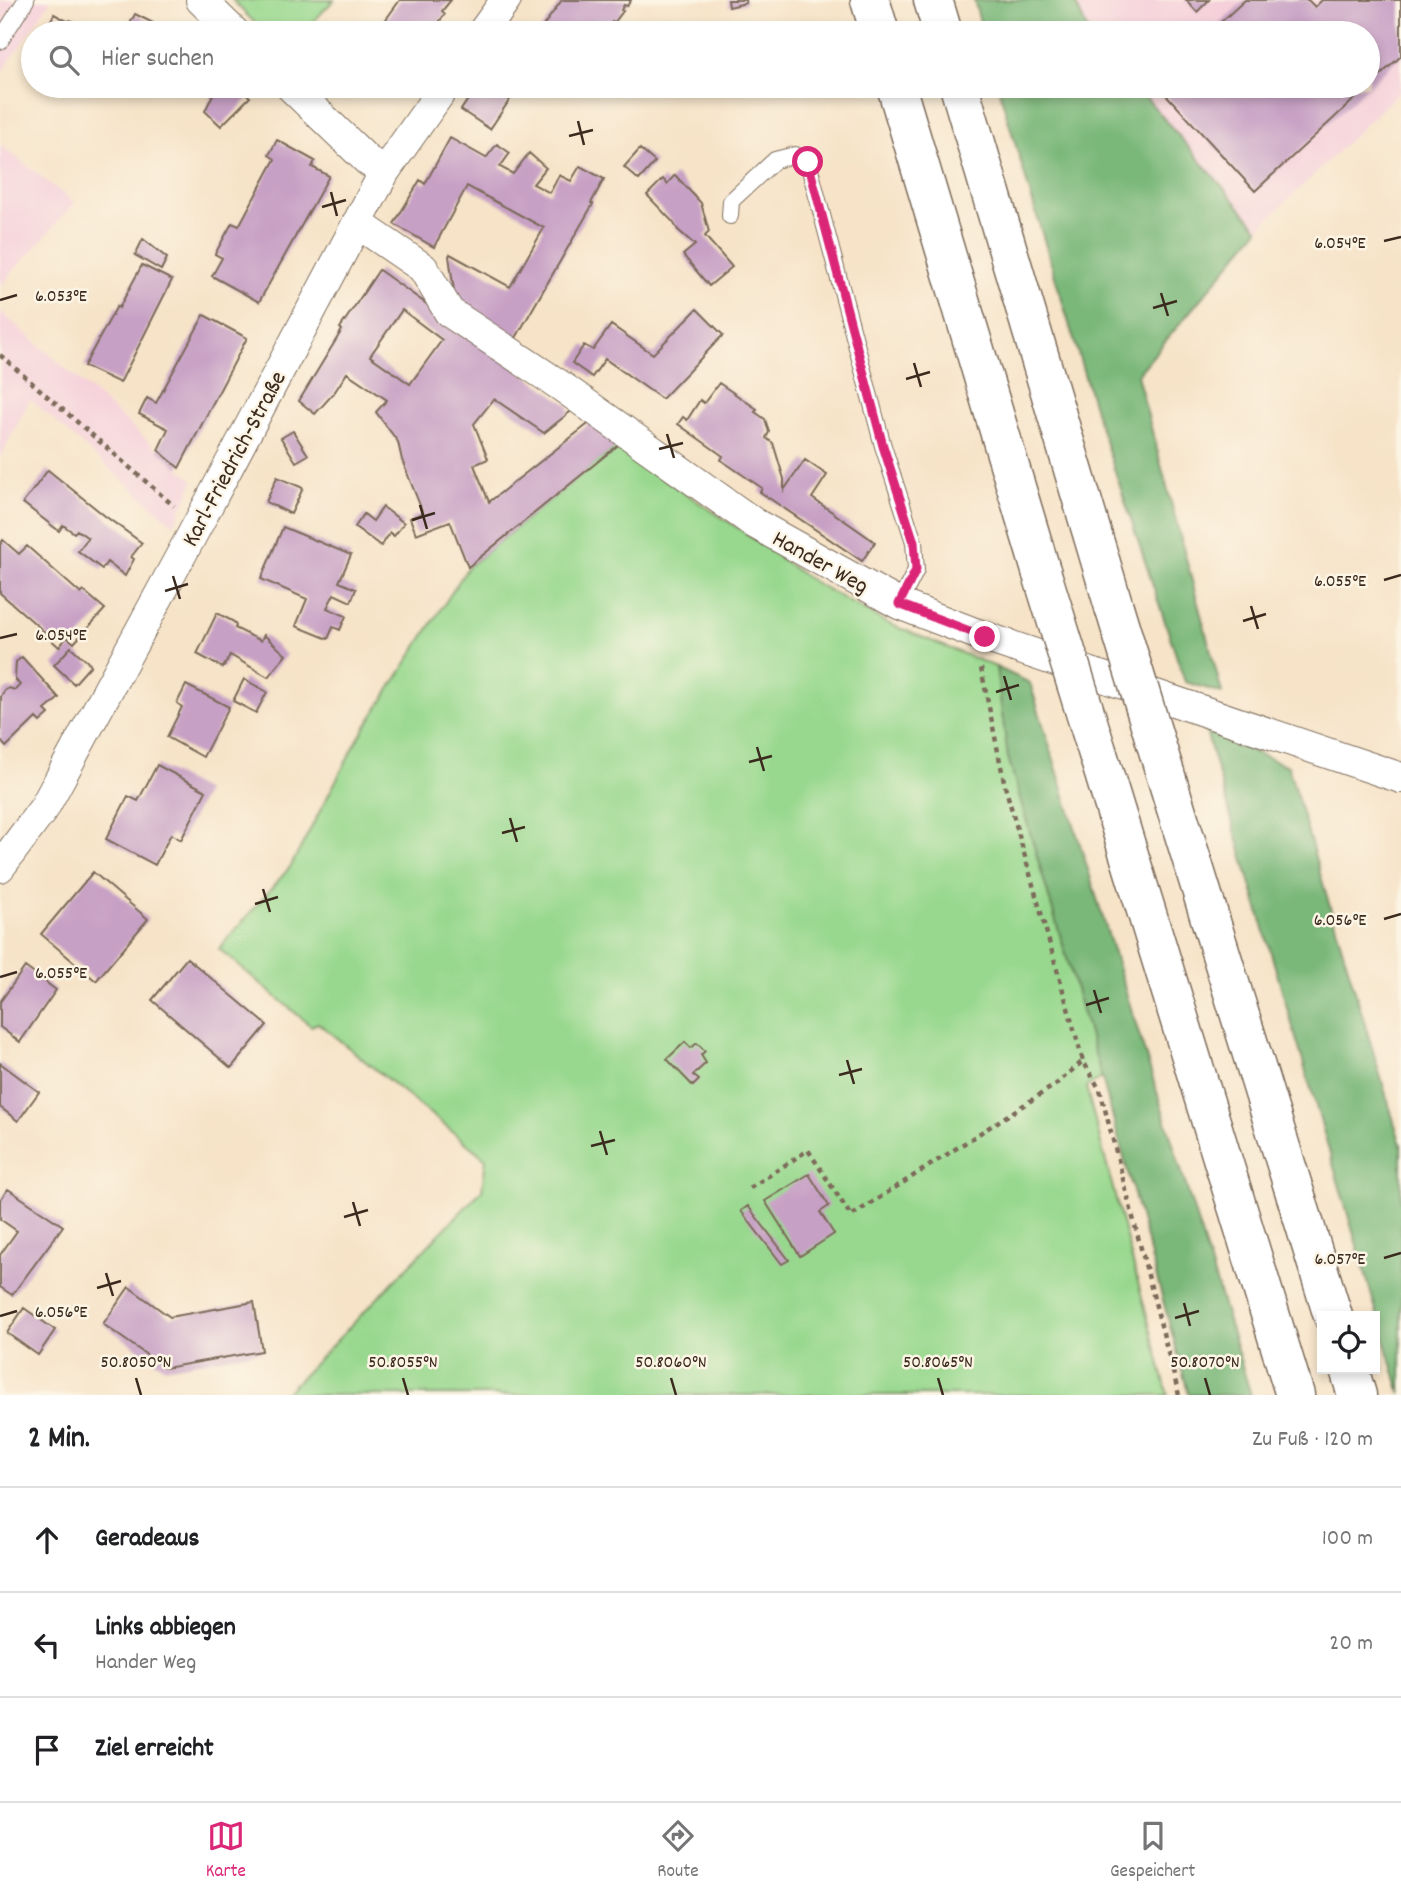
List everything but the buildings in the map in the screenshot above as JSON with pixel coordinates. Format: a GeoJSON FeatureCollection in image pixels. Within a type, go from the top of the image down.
{"type":"FeatureCollection","features":[{"type":"Feature","properties":{"kind":"highway"},"geometry":{"type":"LineString","coordinates":[[870,0],[876,21]]}},
{"type":"Feature","properties":{"kind":"highway"},"geometry":{"type":"LineString","coordinates":[[933,0],[939,21]]}},
{"type":"Feature","properties":{"kind":"highway"},"geometry":{"type":"LineString","coordinates":[[900,98],[1042,574],[1295,1395]]}},
{"type":"Feature","properties":{"kind":"highway"},"geometry":{"type":"LineString","coordinates":[[963,98],[1114,607],[1331,1311]]}},
{"type":"Feature","properties":{"kind":"highway"},"geometry":{"type":"LineString","coordinates":[[1351,1374],[1357,1395]]}},
{"type":"Feature","properties":{"kind":"street"},"geometry":{"type":"LineString","coordinates":[[201,0],[223,21]]}},
{"type":"Feature","properties":{"kind":"street"},"geometry":{"type":"LineString","coordinates":[[491,21],[506,0]]}},
{"type":"Feature","properties":{"kind":"street"},"geometry":{"type":"LineString","coordinates":[[302,98],[368,161],[385,171]]}},
{"type":"Feature","properties":{"kind":"street","name":"Karl-Friedrich-Straße"},"geometry":{"type":"LineString","coordinates":[[0,867],[44,808],[385,171],[437,98]]}},
{"type":"Feature","properties":{"kind":"street","name":"Hander Weg"},"geometry":{"type":"LineString","coordinates":[[357,223],[424,268],[449,312],[561,386],[754,523],[899,604],[985,637],[1401,778]]}},
{"type":"Feature","properties":{"kind":"lane"},"geometry":{"type":"LineString","coordinates":[[0,41],[26,0]]}},
{"type":"Feature","properties":{"kind":"lane"},"geometry":{"type":"LineString","coordinates":[[730,216],[731,201],[775,160],[795,155],[808,162],[883,446],[914,542],[916,570],[899,604]]}},
{"type":"Feature","properties":{"kind":"path"},"geometry":{"type":"LineString","coordinates":[[0,355],[180,510],[199,522]]}},
{"type":"Feature","properties":{"kind":"path"},"geometry":{"type":"LineString","coordinates":[[985,637],[980,670],[1005,786],[1083,1061],[1100,1090],[1179,1395]]}},
{"type":"Feature","properties":{"kind":"path"},"geometry":{"type":"LineString","coordinates":[[750,1188],[808,1150],[851,1216],[1055,1085],[1083,1061]]}},
{"type":"Feature","properties":{"kind":"shaded area"},"geometry":{"type":"Polygon","coordinates":[[[0,0],[51,0],[37,21],[21,21],[21,44],[0,75],[0,0]]]}},
{"type":"Feature","properties":{"kind":"shaded area"},"geometry":{"type":"Polygon","coordinates":[[[1074,0],[1401,0],[1401,90],[1258,229],[1146,98],[1380,98],[1380,21],[1083,21],[1074,0]]]}},
{"type":"Feature","properties":{"kind":"shaded area"},"geometry":{"type":"Polygon","coordinates":[[[0,145],[75,203],[0,286],[0,145]]]}},
{"type":"Feature","properties":{"kind":"shaded area"},"geometry":{"type":"Polygon","coordinates":[[[0,311],[194,481],[174,525],[30,399],[0,458],[0,311]]]}},
{"type":"Feature","properties":{"kind":"green space"},"geometry":{"type":"Polygon","coordinates":[[[232,0],[334,0],[314,21],[253,21],[232,0]]]}},
{"type":"Feature","properties":{"kind":"green space"},"geometry":{"type":"Polygon","coordinates":[[[974,0],[1074,0],[1083,21],[980,21],[974,0]]]}},
{"type":"Feature","properties":{"kind":"green space"},"geometry":{"type":"Polygon","coordinates":[[[1002,98],[1146,98],[1259,229],[1137,375],[1222,693],[1185,682],[1097,417],[1002,98]]]}},
{"type":"Feature","properties":{"kind":"green space"},"geometry":{"type":"Polygon","coordinates":[[[615,447],[744,532],[807,578],[887,623],[996,667],[1008,757],[1102,1078],[1086,1087],[1168,1395],[284,1395],[482,1190],[486,1159],[318,1023],[311,1026],[219,949],[291,866],[358,739],[468,567],[615,447]]]}},
{"type":"Feature","properties":{"kind":"green space"},"geometry":{"type":"Polygon","coordinates":[[[996,667],[1030,683],[1251,1395],[1189,1395],[1102,1078],[1008,757],[996,667]]]}},
{"type":"Feature","properties":{"kind":"green space"},"geometry":{"type":"Polygon","coordinates":[[[1206,732],[1288,766],[1401,1145],[1401,1395],[1380,1324],[1380,1311],[1376,1311],[1206,732]]]}},
{"type":"Feature","properties":{"kind":"route"},"geometry":{"type":"LineString","coordinates":[[808,162],[883,446],[914,542],[916,570],[899,604],[985,637]]}}]}
